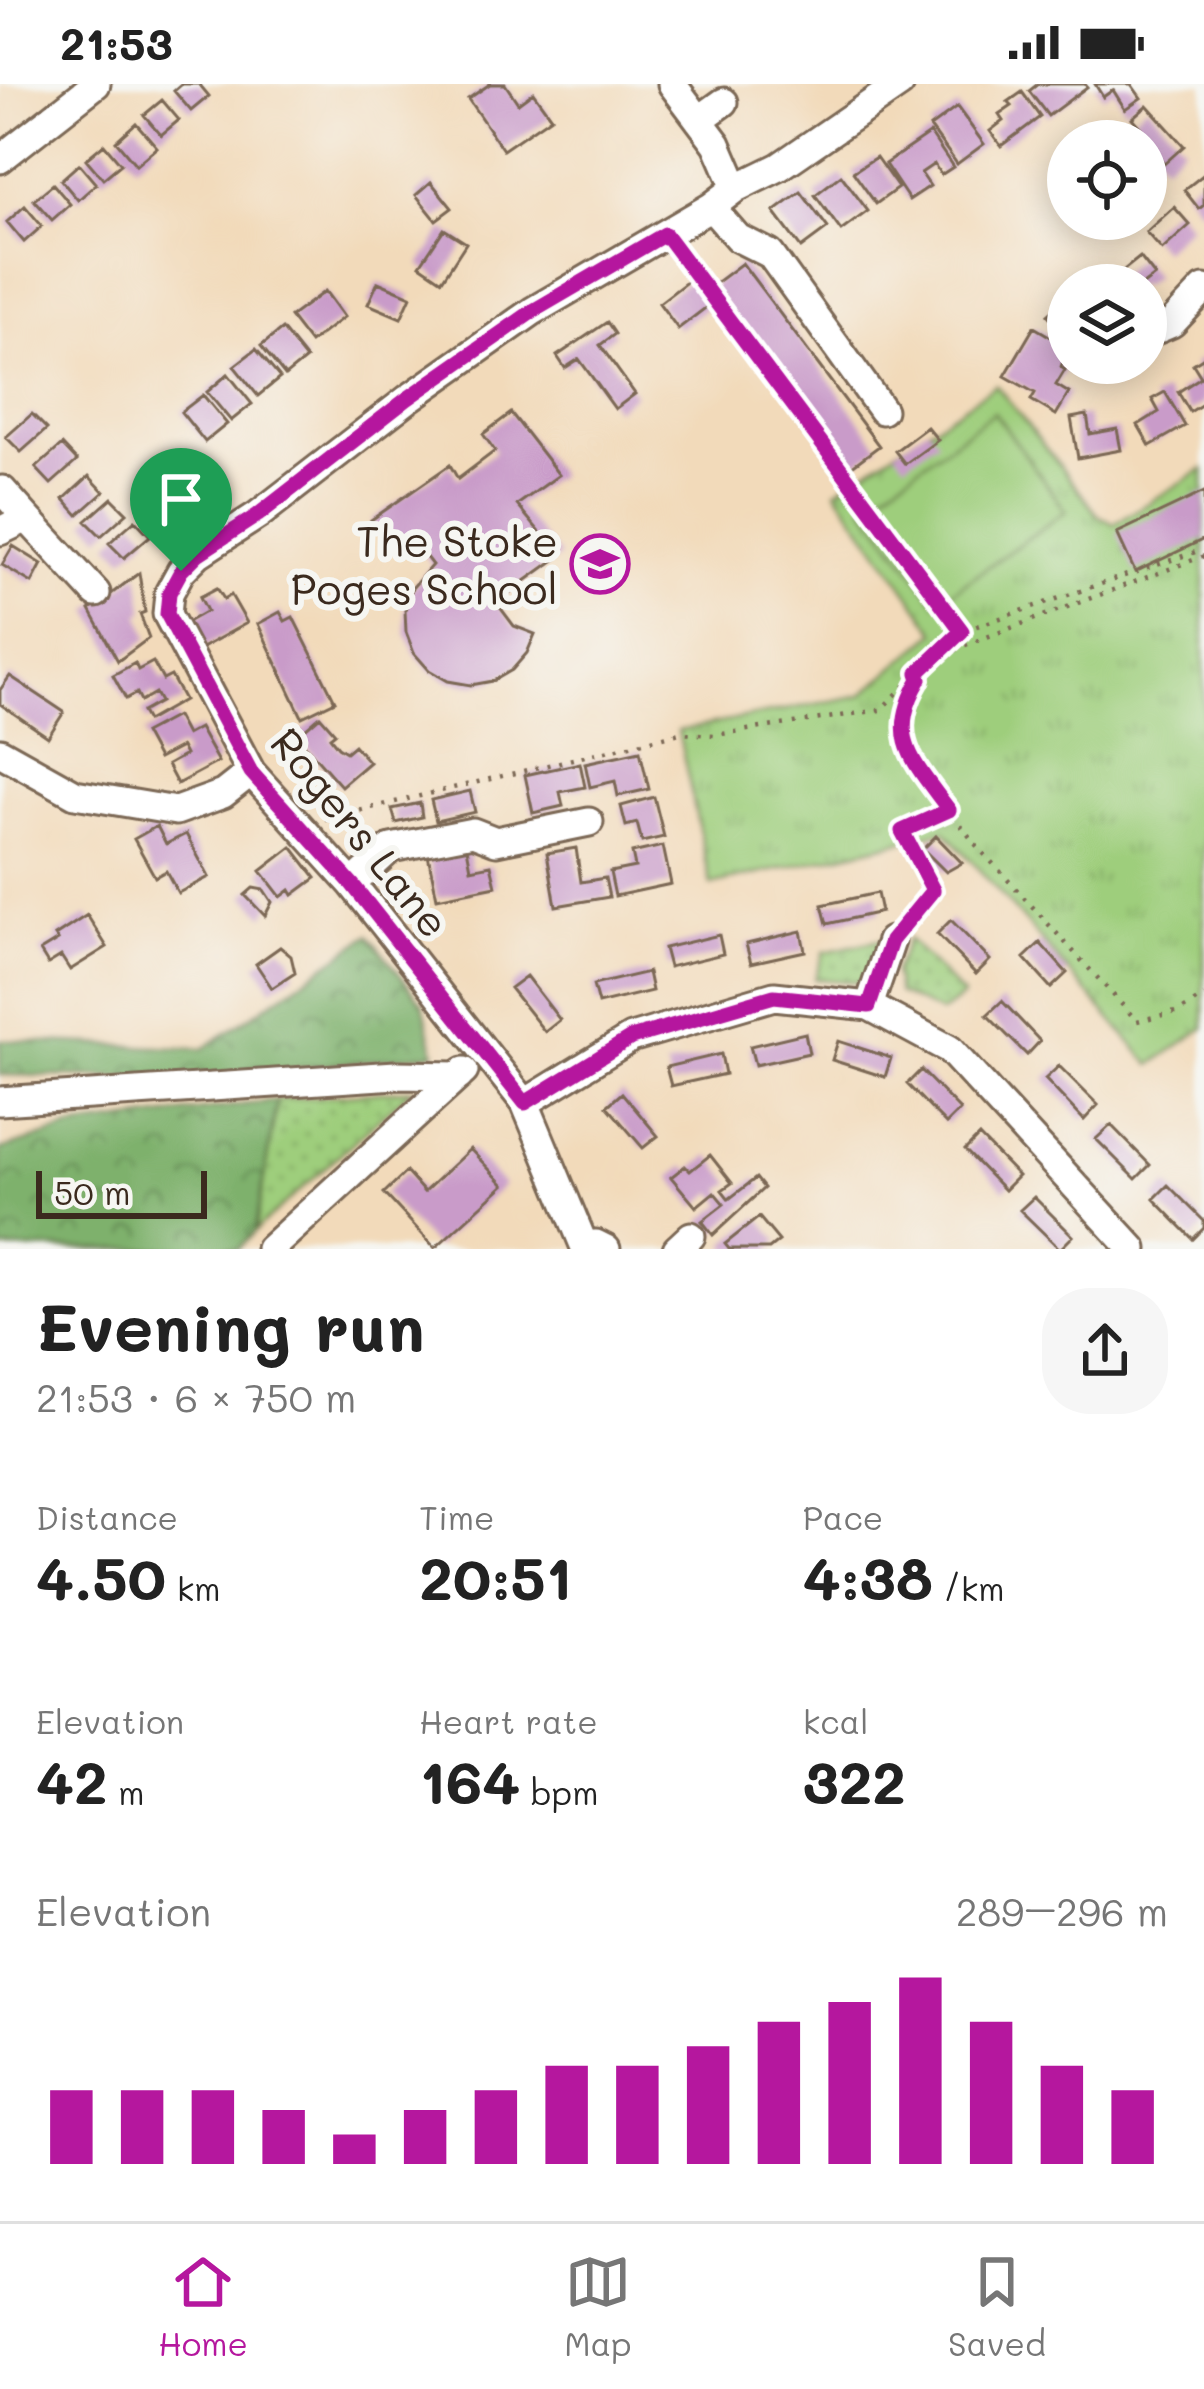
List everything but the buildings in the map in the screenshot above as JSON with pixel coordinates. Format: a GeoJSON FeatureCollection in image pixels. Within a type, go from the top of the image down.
{"type":"FeatureCollection","features":[{"type":"Feature","properties":{"kind":"street"},"geometry":{"type":"LineString","coordinates":[[0,159],[96,84]]}},
{"type":"Feature","properties":{"kind":"street"},"geometry":{"type":"LineString","coordinates":[[672,84],[718,143],[736,188]]}},
{"type":"Feature","properties":{"kind":"street","name":"Rogers Lane"},"geometry":{"type":"LineString","coordinates":[[592,1248],[525,1103],[352,884],[251,772],[167,614],[169,593],[181,571],[407,399],[533,311],[779,167],[900,84]]}},
{"type":"Feature","properties":{"kind":"street"},"geometry":{"type":"LineString","coordinates":[[699,120],[724,102]]}},
{"type":"Feature","properties":{"kind":"street"},"geometry":{"type":"LineString","coordinates":[[711,207],[738,238],[770,254],[882,410]]}},
{"type":"Feature","properties":{"kind":"street"},"geometry":{"type":"LineString","coordinates":[[1167,324],[1204,289]]}},
{"type":"Feature","properties":{"kind":"street"},"geometry":{"type":"LineString","coordinates":[[2,490],[96,593]]}},
{"type":"Feature","properties":{"kind":"street"},"geometry":{"type":"LineString","coordinates":[[0,531],[27,518]]}},
{"type":"Feature","properties":{"kind":"street"},"geometry":{"type":"LineString","coordinates":[[0,752],[75,794],[176,811],[223,794],[251,772]]}},
{"type":"Feature","properties":{"kind":"street"},"geometry":{"type":"LineString","coordinates":[[352,884],[392,848],[473,832],[496,841],[589,822]]}},
{"type":"Feature","properties":{"kind":"street"},"geometry":{"type":"LineString","coordinates":[[869,1006],[891,941]]}},
{"type":"Feature","properties":{"kind":"street"},"geometry":{"type":"LineString","coordinates":[[525,1103],[631,1038],[774,996],[869,1006],[950,1048],[1133,1249]]}},
{"type":"Feature","properties":{"kind":"street"},"geometry":{"type":"LineString","coordinates":[[270,1249],[484,1051]]}},
{"type":"Feature","properties":{"kind":"street"},"geometry":{"type":"LineString","coordinates":[[0,1101],[396,1075],[459,1076]]}},
{"type":"Feature","properties":{"kind":"path"},"geometry":{"type":"LineString","coordinates":[[665,234],[962,631]]}},
{"type":"Feature","properties":{"kind":"path"},"geometry":{"type":"LineString","coordinates":[[308,839],[313,822],[680,733],[715,735],[880,710],[962,631],[1204,553]]}},
{"type":"Feature","properties":{"kind":"path"},"geometry":{"type":"LineString","coordinates":[[1204,553],[960,647],[919,676],[902,708],[902,737],[949,810],[1137,1021],[1180,1011],[1204,996]]}},
{"type":"Feature","properties":{"kind":"path"},"geometry":{"type":"LineString","coordinates":[[891,941],[933,890],[902,831],[949,810]]}},
{"type":"Feature","properties":{"kind":"green space"},"geometry":{"type":"Polygon","coordinates":[[[996,385],[1098,515],[1114,524],[1204,469],[1204,1028],[1151,1065],[945,831],[711,885],[678,731],[862,695],[936,632],[836,490],[996,385]]]}},
{"type":"Feature","properties":{"kind":"green space"},"geometry":{"type":"Polygon","coordinates":[[[994,412],[1066,511],[937,603],[864,506],[994,412]]]}},
{"type":"Feature","properties":{"kind":"green space"},"geometry":{"type":"Polygon","coordinates":[[[369,935],[423,1004],[435,1053],[204,1079],[0,1075],[0,1040],[203,1049],[369,935]]]}},
{"type":"Feature","properties":{"kind":"green space"},"geometry":{"type":"Polygon","coordinates":[[[894,937],[871,983],[815,979],[824,952],[894,937]]]}},
{"type":"Feature","properties":{"kind":"green space"},"geometry":{"type":"Polygon","coordinates":[[[908,939],[963,996],[941,1013],[898,993],[894,972],[908,939]]]}},
{"type":"Feature","properties":{"kind":"green space"},"geometry":{"type":"Polygon","coordinates":[[[412,1089],[255,1231],[277,1100],[412,1089]]]}},
{"type":"Feature","properties":{"kind":"green space"},"geometry":{"type":"Polygon","coordinates":[[[277,1100],[255,1231],[238,1249],[0,1249],[0,1150],[71,1128],[277,1100]]]}},
{"type":"Feature","properties":{"kind":"place","name":"The Stoke Poges School"},"geometry":{"type":"Point","coordinates":[600,564]}},
{"type":"Feature","properties":{"kind":"route"},"geometry":{"type":"LineString","coordinates":[[665,234],[962,631],[918,673],[920,679],[902,708],[902,737],[949,810],[902,831],[933,890],[891,941],[869,1006],[774,996],[631,1038],[525,1103],[352,884],[251,772],[167,614],[169,593],[181,571],[407,399],[533,311],[665,234]]}}]}
